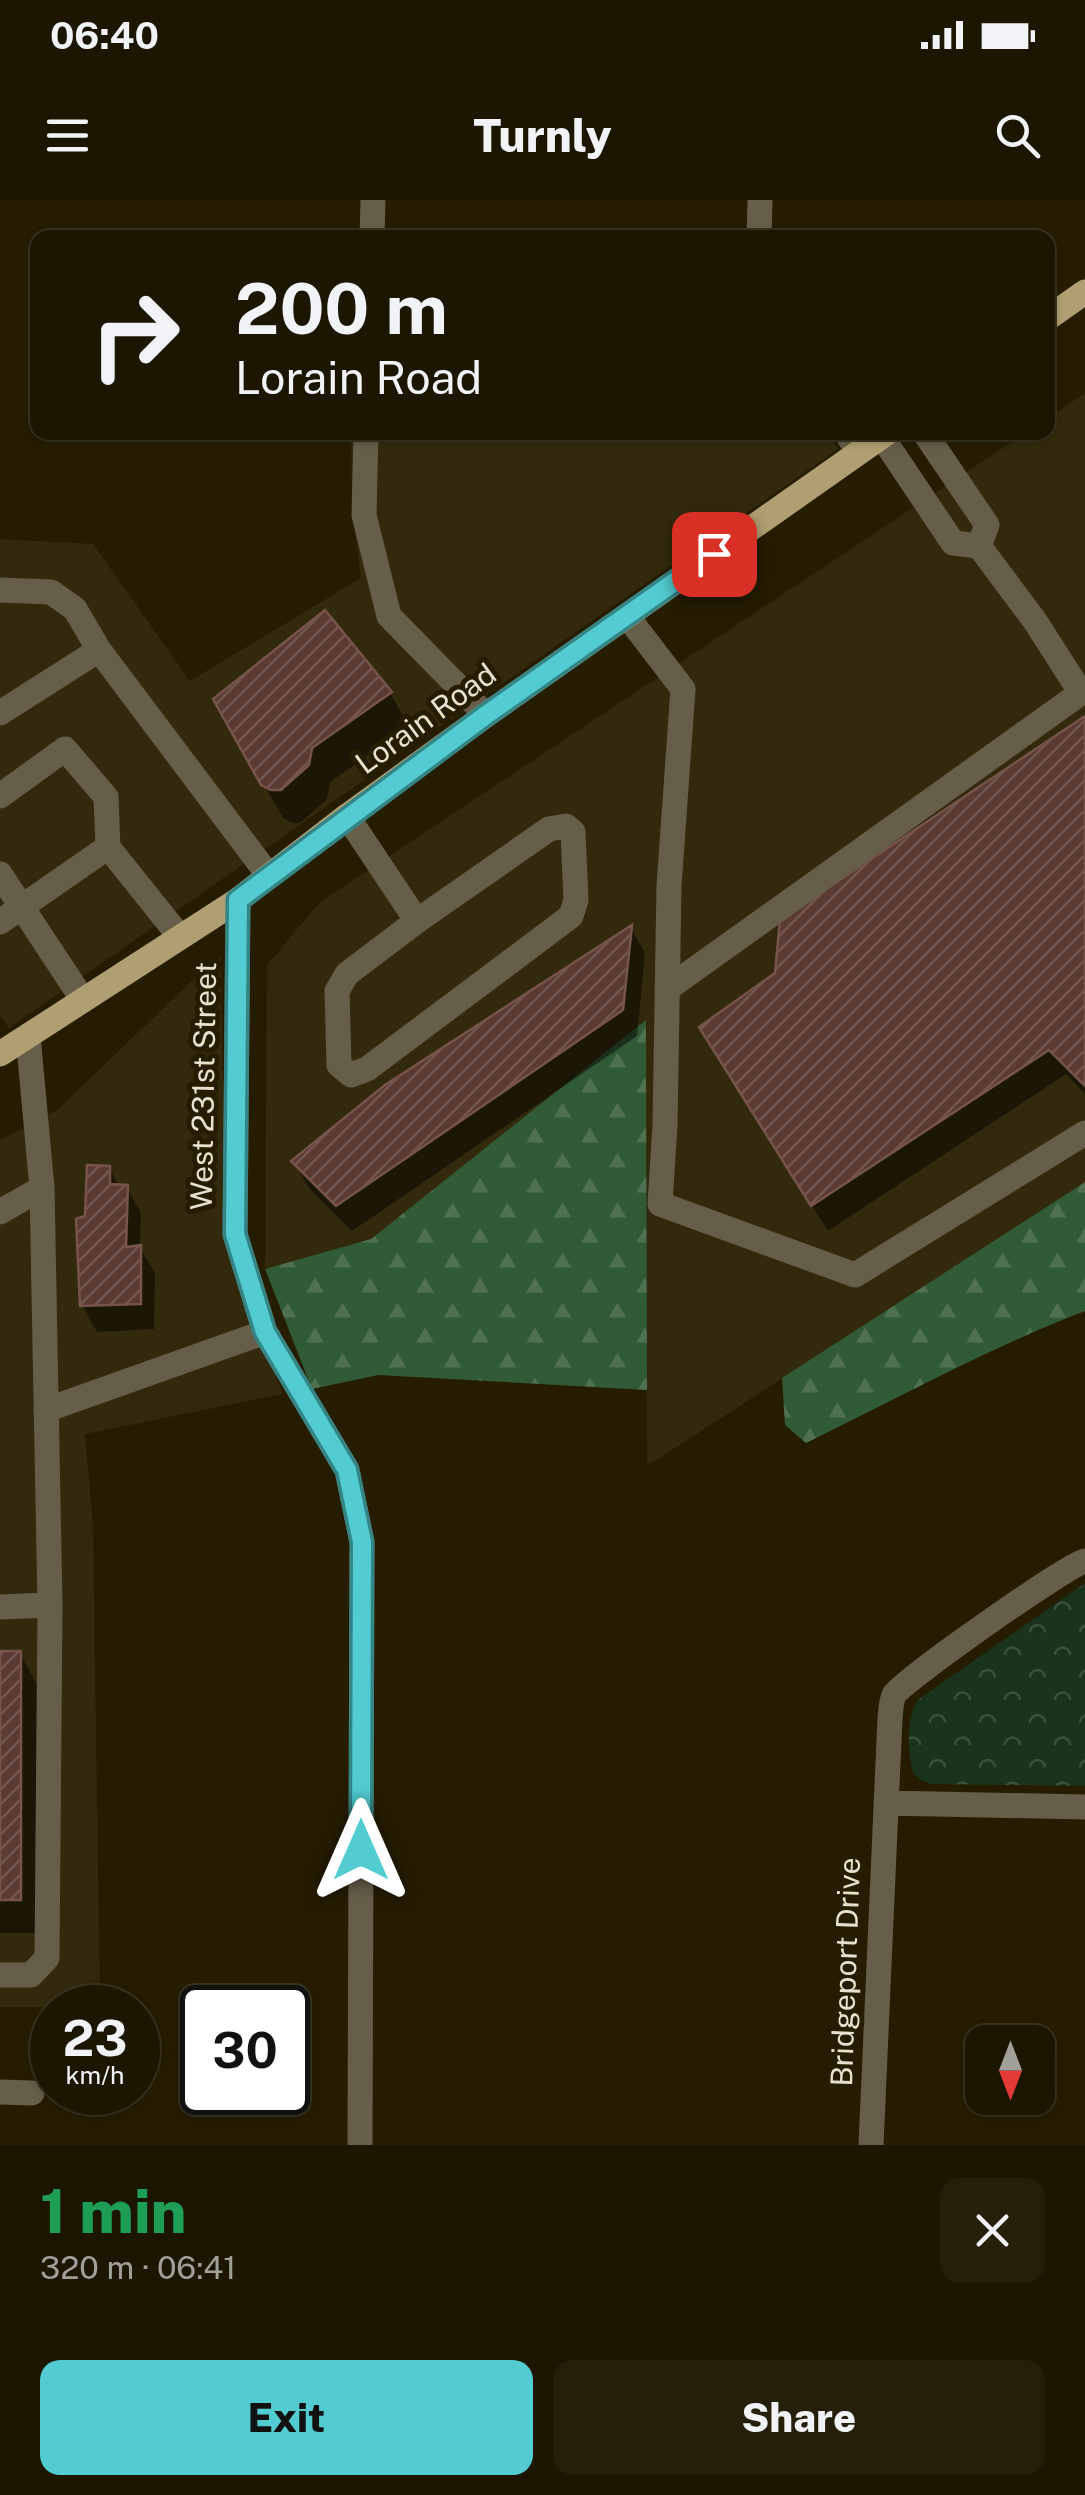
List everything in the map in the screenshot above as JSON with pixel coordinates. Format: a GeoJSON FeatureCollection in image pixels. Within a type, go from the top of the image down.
{"type":"FeatureCollection","features":[{"type":"Feature","properties":{"kind":"main road"},"geometry":{"type":"LineString","coordinates":[[1055,313],[1085,292]]}},
{"type":"Feature","properties":{"kind":"main road","name":"Lorain Road"},"geometry":{"type":"LineString","coordinates":[[1,1050],[238,900],[347,816],[627,616],[852,442]]}},
{"type":"Feature","properties":{"kind":"street"},"geometry":{"type":"LineString","coordinates":[[372,230],[373,200]]}},
{"type":"Feature","properties":{"kind":"street"},"geometry":{"type":"LineString","coordinates":[[759,230],[760,200]]}},
{"type":"Feature","properties":{"kind":"street"},"geometry":{"type":"LineString","coordinates":[[366,440],[364,515],[389,616],[486,715]]}},
{"type":"Feature","properties":{"kind":"street"},"geometry":{"type":"LineString","coordinates":[[668,989],[1083,692],[979,546],[953,543],[888,440]]}},
{"type":"Feature","properties":{"kind":"street"},"geometry":{"type":"LineString","coordinates":[[929,440],[986,525],[979,546]]}},
{"type":"Feature","properties":{"kind":"street"},"geometry":{"type":"LineString","coordinates":[[0,590],[51,592],[75,609],[99,650],[269,876]]}},
{"type":"Feature","properties":{"kind":"street"},"geometry":{"type":"LineString","coordinates":[[627,616],[682,689],[669,886],[660,1204],[855,1275],[1085,1133]]}},
{"type":"Feature","properties":{"kind":"street"},"geometry":{"type":"LineString","coordinates":[[0,713],[99,650]]}},
{"type":"Feature","properties":{"kind":"street"},"geometry":{"type":"LineString","coordinates":[[0,796],[65,749],[106,797],[108,847],[180,937]]}},
{"type":"Feature","properties":{"kind":"street"},"geometry":{"type":"LineString","coordinates":[[347,816],[418,921]]}},
{"type":"Feature","properties":{"kind":"street"},"geometry":{"type":"LineString","coordinates":[[566,826],[574,832],[576,900],[571,916],[367,1069],[350,1075],[339,1065],[337,991],[347,974],[418,921],[549,829],[566,826]]}},
{"type":"Feature","properties":{"kind":"street"},"geometry":{"type":"LineString","coordinates":[[0,922],[108,847]]}},
{"type":"Feature","properties":{"kind":"street"},"geometry":{"type":"LineString","coordinates":[[0,874],[83,1000]]}},
{"type":"Feature","properties":{"kind":"street","name":"West 231st Street"},"geometry":{"type":"LineString","coordinates":[[238,900],[235,1234],[265,1332],[347,1470],[362,1542],[360,2145]]}},
{"type":"Feature","properties":{"kind":"street"},"geometry":{"type":"LineString","coordinates":[[0,1975],[30,1976],[46,1958],[50,1605],[42,1188],[28,1036]]}},
{"type":"Feature","properties":{"kind":"street"},"geometry":{"type":"LineString","coordinates":[[0,1212],[42,1188]]}},
{"type":"Feature","properties":{"kind":"street"},"geometry":{"type":"LineString","coordinates":[[46,1410],[265,1332]]}},
{"type":"Feature","properties":{"kind":"street","name":"Bridgeport Drive"},"geometry":{"type":"LineString","coordinates":[[871,2145],[894,1694],[915,1675],[1044,1585],[1085,1561]]}},
{"type":"Feature","properties":{"kind":"street"},"geometry":{"type":"LineString","coordinates":[[0,1607],[50,1605]]}},
{"type":"Feature","properties":{"kind":"street"},"geometry":{"type":"LineString","coordinates":[[886,1802],[1085,1807]]}},
{"type":"Feature","properties":{"kind":"street"},"geometry":{"type":"LineString","coordinates":[[0,2092],[30,2093]]}},
{"type":"Feature","properties":{"kind":"shaded area"},"geometry":{"type":"Polygon","coordinates":[[[1085,393],[1085,1182],[647,1466],[646,1021],[371,1239],[265,1269],[267,965],[319,903],[1014,440],[1055,440],[1055,413],[1085,393]]]}},
{"type":"Feature","properties":{"kind":"shaded area"},"geometry":{"type":"Polygon","coordinates":[[[351,440],[832,440],[838,449],[9,1028],[0,1016],[0,539],[93,544],[190,681],[361,578],[352,506],[351,440]]]}},
{"type":"Feature","properties":{"kind":"shaded area"},"geometry":{"type":"Polygon","coordinates":[[[221,957],[225,1241],[283,1394],[85,1434],[93,1525],[100,1985],[30,1985],[30,2007],[0,2007],[0,1140],[57,1110],[221,957]]]}},
{"type":"Feature","properties":{"kind":"green space"},"geometry":{"type":"Polygon","coordinates":[[[646,1020],[647,1390],[378,1375],[312,1389],[265,1269],[371,1239],[646,1020]]]}},
{"type":"Feature","properties":{"kind":"green space"},"geometry":{"type":"Polygon","coordinates":[[[1085,1182],[1085,1311],[979,1357],[806,1443],[785,1425],[782,1378],[1085,1182]]]}},
{"type":"Feature","properties":{"kind":"green space"},"geometry":{"type":"Polygon","coordinates":[[[1085,1583],[1085,1786],[931,1784],[919,1779],[913,1773],[909,1735],[911,1715],[919,1699],[1085,1583]]]}},
{"type":"Feature","properties":{"kind":"building"},"geometry":{"type":"Polygon","coordinates":[[[325,610],[392,692],[312,748],[309,765],[281,790],[271,790],[261,785],[213,699],[325,610]]]}},
{"type":"Feature","properties":{"kind":"building"},"geometry":{"type":"Polygon","coordinates":[[[1085,716],[1085,1086],[1049,1050],[811,1206],[699,1027],[775,973],[780,920],[1085,716]]]}},
{"type":"Feature","properties":{"kind":"building"},"geometry":{"type":"Polygon","coordinates":[[[632,925],[623,1010],[336,1206],[291,1161],[385,1085],[632,925]]]}},
{"type":"Feature","properties":{"kind":"building"},"geometry":{"type":"Polygon","coordinates":[[[87,1165],[110,1166],[110,1184],[128,1185],[126,1247],[141,1245],[141,1304],[80,1306],[76,1219],[85,1216],[87,1165]]]}},
{"type":"Feature","properties":{"kind":"building"},"geometry":{"type":"Polygon","coordinates":[[[0,1651],[21,1651],[21,1900],[0,1900],[0,1651]]]}},
{"type":"Feature","properties":{"kind":"route"},"geometry":{"type":"LineString","coordinates":[[361,1850],[362,1542],[347,1470],[265,1332],[235,1234],[238,900],[347,816],[714,554]]}}]}
